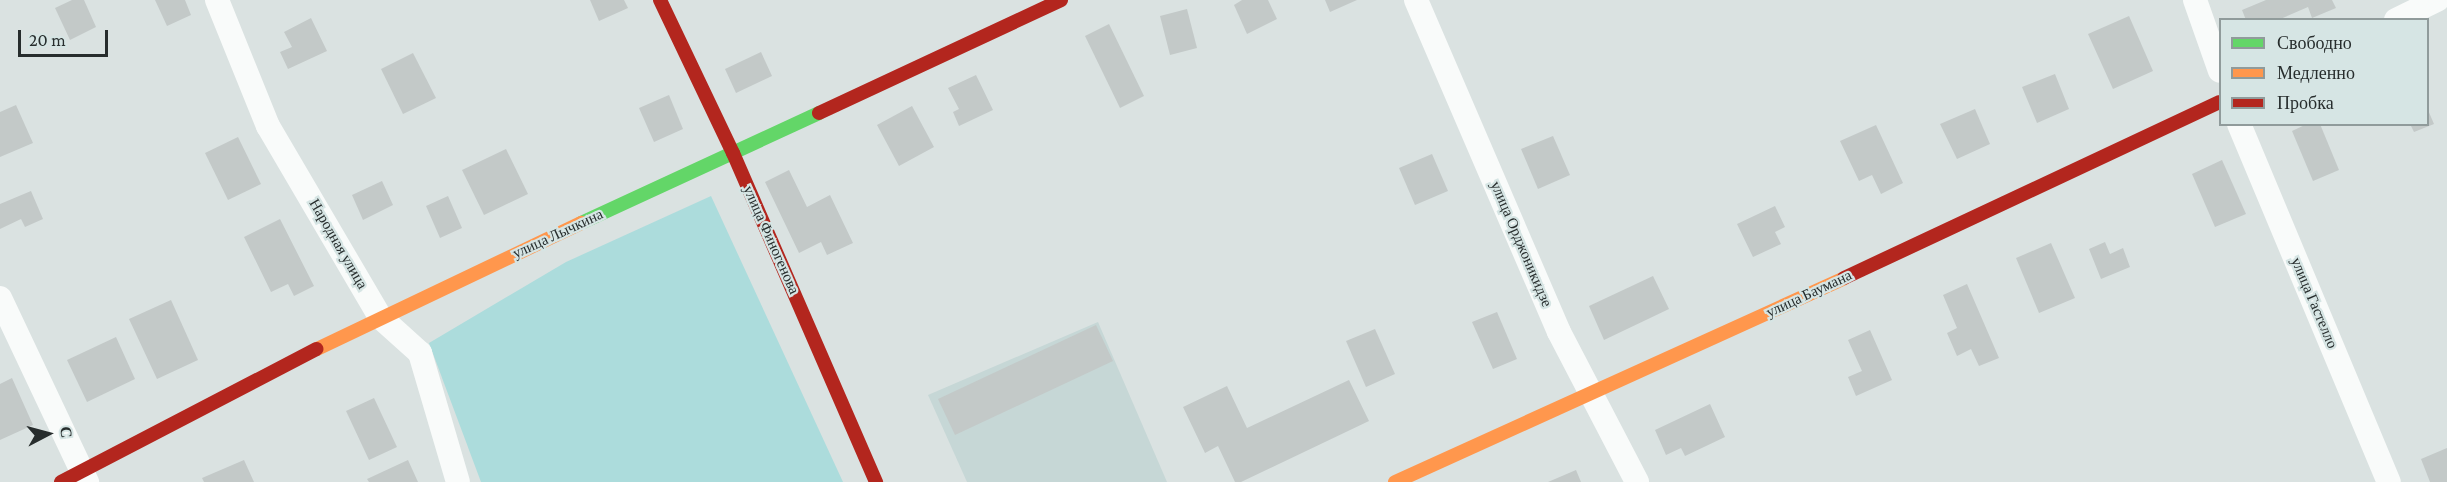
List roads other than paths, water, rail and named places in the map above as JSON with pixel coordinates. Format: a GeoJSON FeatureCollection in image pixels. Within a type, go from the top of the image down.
{"type":"FeatureCollection","features":[{"type":"Feature","properties":{"kind":"street","name":"Народная улица"},"geometry":{"type":"LineString","coordinates":[[217,0],[268,126],[380,317],[420,353],[458,482]]}},
{"type":"Feature","properties":{"kind":"street","name":"улица Финогенова"},"geometry":{"type":"LineString","coordinates":[[660,0],[733,153],[876,482]]}},
{"type":"Feature","properties":{"kind":"street","name":"улица Лычкина"},"geometry":{"type":"LineString","coordinates":[[77,479],[380,317],[1061,0]]}},
{"type":"Feature","properties":{"kind":"street","name":"улица Орджоникидзе"},"geometry":{"type":"LineString","coordinates":[[1416,0],[1559,332],[1637,482]]}},
{"type":"Feature","properties":{"kind":"street"},"geometry":{"type":"LineString","coordinates":[[2195,0],[2219,68]]}},
{"type":"Feature","properties":{"kind":"street"},"geometry":{"type":"LineString","coordinates":[[2400,18],[2437,0]]}},
{"type":"Feature","properties":{"kind":"street","name":"улица Баумана"},"geometry":{"type":"LineString","coordinates":[[1395,482],[1591,396],[2219,102]]}},
{"type":"Feature","properties":{"kind":"street","name":"улица Гастелло"},"geometry":{"type":"LineString","coordinates":[[2241,126],[2389,482]]}},
{"type":"Feature","properties":{"kind":"street"},"geometry":{"type":"LineString","coordinates":[[0,298],[77,479]]}}]}
